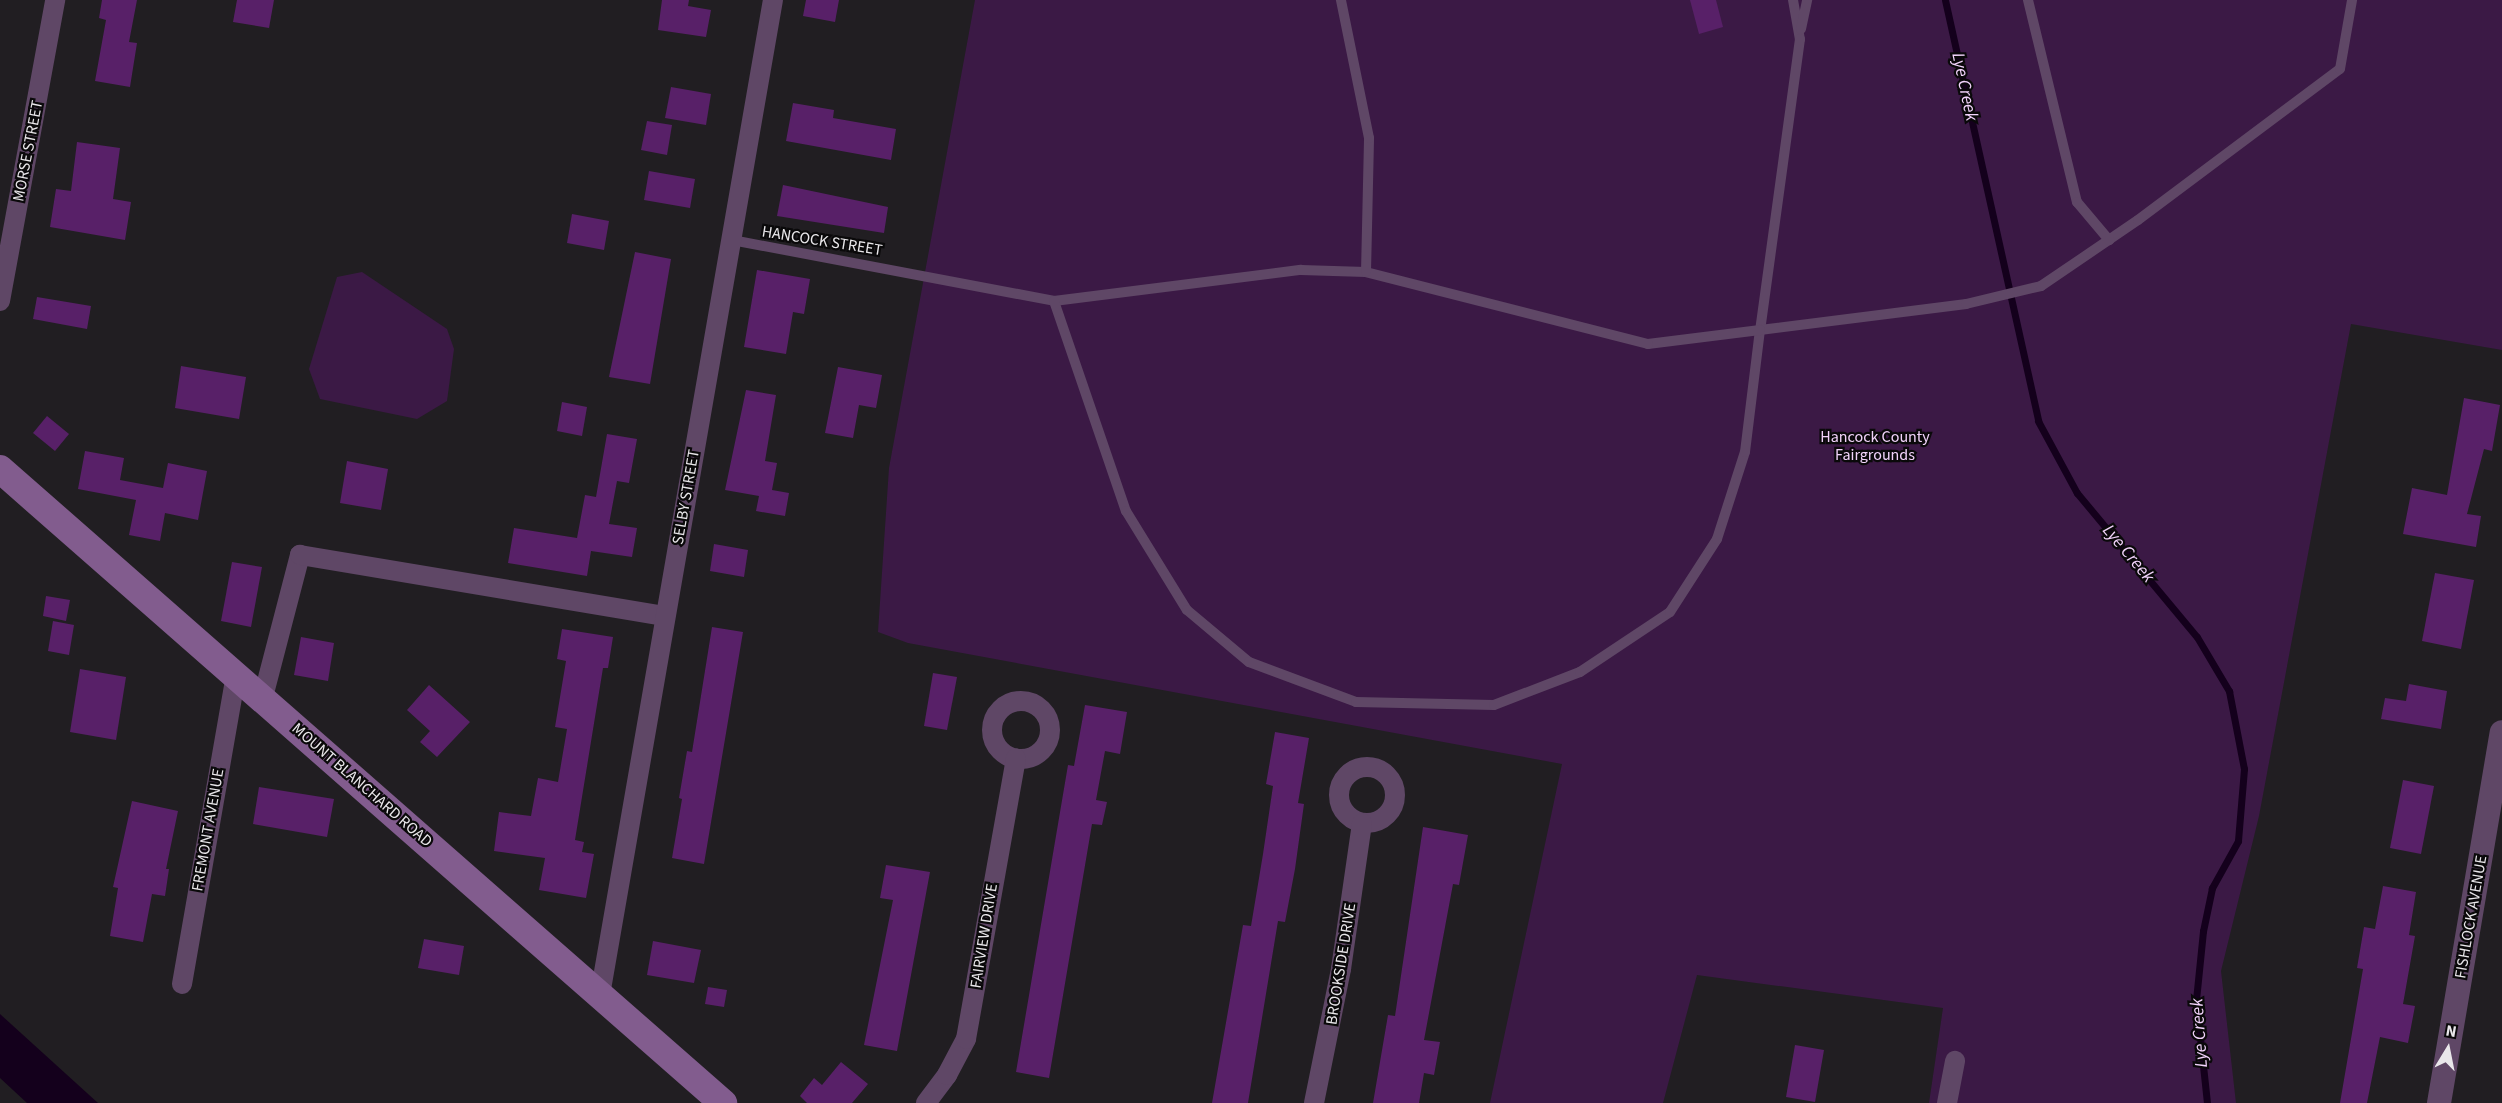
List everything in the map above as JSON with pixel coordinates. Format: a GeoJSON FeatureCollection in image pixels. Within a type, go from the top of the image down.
{"type":"FeatureCollection","features":[{"type":"Feature","properties":{"kind":"main road","name":"MOUNT BLANCHARD ROAD"},"geometry":{"type":"LineString","coordinates":[[0,469],[236,676],[263,697],[723,1103]]}},
{"type":"Feature","properties":{"kind":"street","name":"MORSE STREET"},"geometry":{"type":"LineString","coordinates":[[0,301],[55,0]]}},
{"type":"Feature","properties":{"kind":"street","name":"SELBY STREET"},"geometry":{"type":"LineString","coordinates":[[600,995],[773,0]]}},
{"type":"Feature","properties":{"kind":"street"},"geometry":{"type":"LineString","coordinates":[[263,697],[300,555],[665,616]]}},
{"type":"Feature","properties":{"kind":"street","name":"FREMONT AVENUE"},"geometry":{"type":"LineString","coordinates":[[182,984],[236,676]]}},
{"type":"Feature","properties":{"kind":"street","name":"FISHLOCK AVENUE"},"geometry":{"type":"LineString","coordinates":[[2439,1103],[2502,732]]}},
{"type":"Feature","properties":{"kind":"street","name":"FAIRVIEW DRIVE"},"geometry":{"type":"LineString","coordinates":[[926,1103],[947,1075],[966,1039],[1016,758]]}},
{"type":"Feature","properties":{"kind":"street","name":"BROOKSIDE DRIVE"},"geometry":{"type":"LineString","coordinates":[[1314,1103],[1341,969],[1362,824]]}},
{"type":"Feature","properties":{"kind":"street"},"geometry":{"type":"LineString","coordinates":[[1947,1103],[1955,1061]]}},
{"type":"Feature","properties":{"kind":"lane"},"geometry":{"type":"LineString","coordinates":[[1341,0],[1369,138],[1366,272]]}},
{"type":"Feature","properties":{"kind":"lane"},"geometry":{"type":"LineString","coordinates":[[1793,0],[1800,39]]}},
{"type":"Feature","properties":{"kind":"lane"},"geometry":{"type":"LineString","coordinates":[[1054,301],[1125,511],[1187,610],[1249,662],[1356,702],[1494,705],[1580,672],[1670,612],[1717,539],[1745,452],[1807,0]]}},
{"type":"Feature","properties":{"kind":"lane"},"geometry":{"type":"LineString","coordinates":[[2028,0],[2077,202],[2109,240]]}},
{"type":"Feature","properties":{"kind":"lane","name":"HANCOCK STREET"},"geometry":{"type":"LineString","coordinates":[[732,240],[907,270],[1054,301],[1300,270],[1366,272],[1648,344],[1966,304],[2041,286],[2109,240],[2340,69],[2352,0]]}},
{"type":"Feature","properties":{"kind":"green space","name":"Hancock County Fairgrounds"},"geometry":{"type":"Polygon","coordinates":[[[975,0],[2502,0],[2502,350],[2351,324],[2259,816],[2221,971],[2236,1103],[1929,1103],[1943,1008],[1697,975],[1663,1103],[1490,1103],[1562,764],[908,643],[878,632],[889,468],[975,0]]]}},
{"type":"Feature","properties":{"kind":"green space"},"geometry":{"type":"Polygon","coordinates":[[[362,272],[447,329],[454,349],[447,401],[417,419],[320,399],[309,369],[337,277],[362,272]]]}},
{"type":"Feature","properties":{"kind":"shaded area"},"geometry":{"type":"Polygon","coordinates":[[[0,1014],[98,1103],[27,1103],[0,1078],[0,1014]]]}},
{"type":"Feature","properties":{"kind":"building"},"geometry":{"type":"Polygon","coordinates":[[[102,0],[137,0],[129,42],[137,43],[130,87],[95,81],[106,20],[99,18],[102,0]]]}},
{"type":"Feature","properties":{"kind":"building"},"geometry":{"type":"Polygon","coordinates":[[[237,0],[274,0],[269,28],[233,22],[237,0]]]}},
{"type":"Feature","properties":{"kind":"building"},"geometry":{"type":"Polygon","coordinates":[[[662,0],[689,0],[688,6],[711,10],[706,37],[658,30],[662,0]]]}},
{"type":"Feature","properties":{"kind":"building"},"geometry":{"type":"Polygon","coordinates":[[[806,0],[839,0],[835,22],[803,16],[806,0]]]}},
{"type":"Feature","properties":{"kind":"building"},"geometry":{"type":"Polygon","coordinates":[[[1690,0],[1716,0],[1723,27],[1699,34],[1690,0]]]}},
{"type":"Feature","properties":{"kind":"building"},"geometry":{"type":"Polygon","coordinates":[[[671,87],[711,94],[706,125],[665,118],[671,87]]]}},
{"type":"Feature","properties":{"kind":"building"},"geometry":{"type":"Polygon","coordinates":[[[793,103],[834,110],[833,118],[896,129],[891,160],[786,141],[793,103]]]}},
{"type":"Feature","properties":{"kind":"building"},"geometry":{"type":"Polygon","coordinates":[[[647,121],[672,125],[667,155],[641,150],[647,121]]]}},
{"type":"Feature","properties":{"kind":"building"},"geometry":{"type":"Polygon","coordinates":[[[77,142],[120,148],[113,199],[131,202],[125,240],[50,227],[56,189],[71,191],[77,142]]]}},
{"type":"Feature","properties":{"kind":"building"},"geometry":{"type":"Polygon","coordinates":[[[649,171],[695,179],[690,208],[644,200],[649,171]]]}},
{"type":"Feature","properties":{"kind":"building"},"geometry":{"type":"Polygon","coordinates":[[[783,185],[888,207],[884,233],[777,216],[783,185]]]}},
{"type":"Feature","properties":{"kind":"building"},"geometry":{"type":"Polygon","coordinates":[[[572,214],[609,221],[604,250],[567,243],[572,214]]]}},
{"type":"Feature","properties":{"kind":"building"},"geometry":{"type":"Polygon","coordinates":[[[635,252],[671,259],[650,384],[609,377],[635,252]]]}},
{"type":"Feature","properties":{"kind":"building"},"geometry":{"type":"Polygon","coordinates":[[[757,270],[810,279],[804,314],[793,312],[786,354],[744,347],[757,270]]]}},
{"type":"Feature","properties":{"kind":"building"},"geometry":{"type":"Polygon","coordinates":[[[37,297],[91,306],[87,329],[33,319],[37,297]]]}},
{"type":"Feature","properties":{"kind":"building"},"geometry":{"type":"Polygon","coordinates":[[[181,366],[246,377],[239,419],[175,408],[181,366]]]}},
{"type":"Feature","properties":{"kind":"building"},"geometry":{"type":"Polygon","coordinates":[[[838,367],[882,375],[876,408],[859,405],[853,438],[825,433],[838,367]]]}},
{"type":"Feature","properties":{"kind":"building"},"geometry":{"type":"Polygon","coordinates":[[[746,390],[776,395],[765,461],[777,463],[772,490],[789,493],[785,516],[756,511],[759,496],[725,490],[746,390]]]}},
{"type":"Feature","properties":{"kind":"building"},"geometry":{"type":"Polygon","coordinates":[[[2464,398],[2500,405],[2492,451],[2484,449],[2467,514],[2481,516],[2476,547],[2403,534],[2412,488],[2447,495],[2464,398]]]}},
{"type":"Feature","properties":{"kind":"building"},"geometry":{"type":"Polygon","coordinates":[[[562,402],[587,407],[582,436],[557,431],[562,402]]]}},
{"type":"Feature","properties":{"kind":"building"},"geometry":{"type":"Polygon","coordinates":[[[47,416],[69,434],[55,451],[33,433],[47,416]]]}},
{"type":"Feature","properties":{"kind":"building"},"geometry":{"type":"Polygon","coordinates":[[[607,434],[637,439],[629,483],[617,481],[609,524],[637,528],[632,557],[591,551],[587,576],[508,563],[514,528],[577,538],[585,495],[596,497],[607,434]]]}},
{"type":"Feature","properties":{"kind":"building"},"geometry":{"type":"Polygon","coordinates":[[[85,451],[124,458],[120,480],[163,488],[168,463],[207,471],[198,520],[165,513],[160,541],[129,535],[136,500],[78,489],[85,451]]]}},
{"type":"Feature","properties":{"kind":"building"},"geometry":{"type":"Polygon","coordinates":[[[347,461],[388,469],[381,510],[340,503],[347,461]]]}},
{"type":"Feature","properties":{"kind":"building"},"geometry":{"type":"Polygon","coordinates":[[[714,544],[748,550],[744,577],[710,571],[714,544]]]}},
{"type":"Feature","properties":{"kind":"building"},"geometry":{"type":"Polygon","coordinates":[[[232,562],[262,567],[251,627],[221,621],[232,562]]]}},
{"type":"Feature","properties":{"kind":"building"},"geometry":{"type":"Polygon","coordinates":[[[2435,573],[2474,580],[2461,649],[2422,641],[2435,573]]]}},
{"type":"Feature","properties":{"kind":"building"},"geometry":{"type":"Polygon","coordinates":[[[46,596],[70,600],[66,621],[43,616],[46,596]]]}},
{"type":"Feature","properties":{"kind":"building"},"geometry":{"type":"Polygon","coordinates":[[[53,621],[74,625],[69,655],[48,651],[53,621]]]}},
{"type":"Feature","properties":{"kind":"building"},"geometry":{"type":"Polygon","coordinates":[[[712,627],[743,632],[704,864],[672,858],[687,751],[692,752],[712,627]]]}},
{"type":"Feature","properties":{"kind":"building"},"geometry":{"type":"Polygon","coordinates":[[[562,629],[613,637],[608,668],[603,668],[575,840],[584,842],[582,852],[594,854],[586,898],[539,890],[545,858],[494,851],[499,812],[531,816],[538,778],[558,782],[567,729],[555,727],[566,661],[557,659],[562,629]]]}},
{"type":"Feature","properties":{"kind":"building"},"geometry":{"type":"Polygon","coordinates":[[[301,637],[334,643],[328,681],[294,675],[301,637]]]}},
{"type":"Feature","properties":{"kind":"building"},"geometry":{"type":"Polygon","coordinates":[[[80,669],[126,677],[116,740],[70,732],[80,669]]]}},
{"type":"Feature","properties":{"kind":"building"},"geometry":{"type":"Polygon","coordinates":[[[933,673],[957,677],[947,730],[924,726],[933,673]]]}},
{"type":"Feature","properties":{"kind":"building"},"geometry":{"type":"Polygon","coordinates":[[[2409,684],[2447,691],[2441,729],[2381,719],[2385,698],[2406,701],[2409,684]]]}},
{"type":"Feature","properties":{"kind":"building"},"geometry":{"type":"Polygon","coordinates":[[[429,685],[470,722],[437,757],[420,742],[430,731],[407,710],[429,685]]]}},
{"type":"Feature","properties":{"kind":"building"},"geometry":{"type":"Polygon","coordinates":[[[1085,705],[1127,712],[1120,754],[1105,751],[1096,800],[1107,802],[1102,825],[1092,824],[1049,1078],[1016,1072],[1068,765],[1074,766],[1085,705]]]}},
{"type":"Feature","properties":{"kind":"building"},"geometry":{"type":"Polygon","coordinates":[[[1275,732],[1309,738],[1298,803],[1304,804],[1295,869],[1285,922],[1278,921],[1248,1103],[1212,1103],[1243,925],[1251,926],[1273,786],[1266,784],[1275,732]]]}},
{"type":"Feature","properties":{"kind":"building"},"geometry":{"type":"Polygon","coordinates":[[[2403,780],[2434,786],[2421,854],[2390,848],[2403,780]]]}},
{"type":"Feature","properties":{"kind":"building"},"geometry":{"type":"Polygon","coordinates":[[[259,787],[334,799],[327,837],[253,824],[259,787]]]}},
{"type":"Feature","properties":{"kind":"building"},"geometry":{"type":"Polygon","coordinates":[[[132,801],[178,811],[166,869],[169,869],[165,896],[152,894],[143,942],[110,936],[118,888],[113,887],[132,801]]]}},
{"type":"Feature","properties":{"kind":"building"},"geometry":{"type":"Polygon","coordinates":[[[1423,827],[1468,835],[1459,885],[1453,884],[1424,1040],[1440,1042],[1434,1075],[1424,1073],[1419,1103],[1373,1103],[1388,1015],[1395,1016],[1423,827]]]}},
{"type":"Feature","properties":{"kind":"building"},"geometry":{"type":"Polygon","coordinates":[[[886,865],[930,872],[897,1051],[864,1045],[893,900],[880,898],[886,865]]]}},
{"type":"Feature","properties":{"kind":"building"},"geometry":{"type":"Polygon","coordinates":[[[2383,886],[2416,892],[2409,935],[2415,936],[2403,1004],[2415,1006],[2408,1043],[2380,1037],[2367,1103],[2340,1103],[2363,969],[2357,968],[2364,927],[2375,929],[2383,886]]]}},
{"type":"Feature","properties":{"kind":"building"},"geometry":{"type":"Polygon","coordinates":[[[424,939],[464,946],[459,975],[418,968],[424,939]]]}},
{"type":"Feature","properties":{"kind":"building"},"geometry":{"type":"Polygon","coordinates":[[[653,941],[701,950],[694,983],[647,975],[653,941]]]}},
{"type":"Feature","properties":{"kind":"building"},"geometry":{"type":"Polygon","coordinates":[[[708,987],[727,990],[724,1007],[705,1004],[708,987]]]}},
{"type":"Feature","properties":{"kind":"building"},"geometry":{"type":"Polygon","coordinates":[[[1795,1045],[1824,1050],[1815,1102],[1786,1097],[1795,1045]]]}},
{"type":"Feature","properties":{"kind":"building"},"geometry":{"type":"Polygon","coordinates":[[[841,1062],[868,1084],[852,1103],[807,1103],[800,1096],[814,1078],[822,1085],[841,1062]]]}},
{"type":"Feature","properties":{"kind":"waterway","name":"Lye Creek"},"geometry":{"type":"LineString","coordinates":[[1945,0],[2038,421],[2077,493],[2197,637],[2229,691],[2244,769],[2238,841],[2212,888],[2203,931],[2196,1000],[2207,1103]]}}]}
